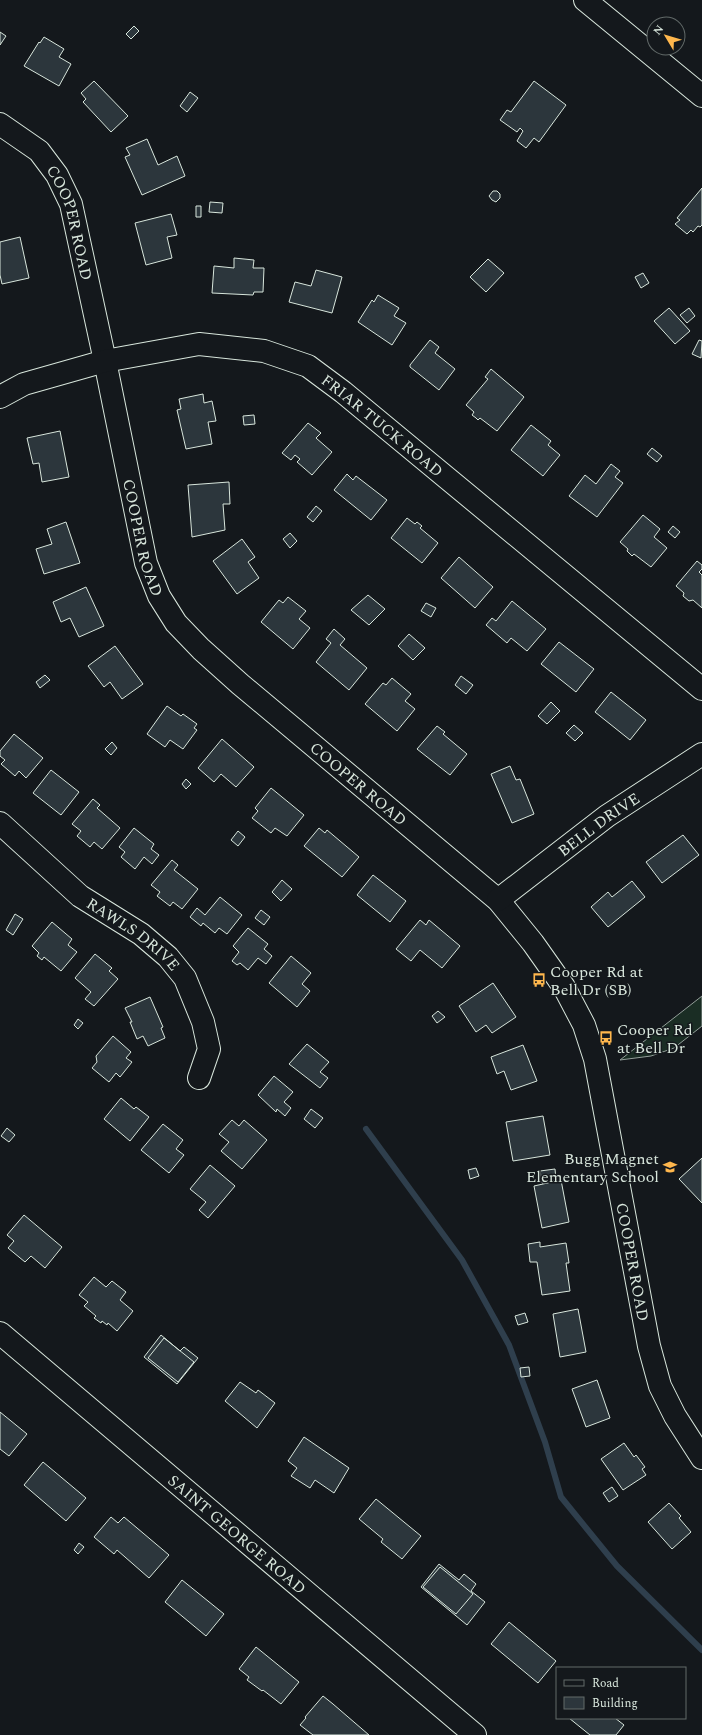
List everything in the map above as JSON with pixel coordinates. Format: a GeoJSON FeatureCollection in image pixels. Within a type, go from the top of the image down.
{"type":"FeatureCollection","features":[{"type":"Feature","properties":{"kind":"street"},"geometry":{"type":"LineString","coordinates":[[585,0],[702,96]]}},
{"type":"Feature","properties":{"kind":"street","name":"COOPER ROAD"},"geometry":{"type":"LineString","coordinates":[[0,124],[39,151],[57,175],[71,204],[146,563],[159,596],[176,623],[201,649],[240,684],[498,900],[533,943],[564,987],[584,1025],[595,1059],[603,1095],[649,1346],[660,1386],[675,1416],[702,1458]]}},
{"type":"Feature","properties":{"kind":"street","name":"FRIAR TUCK ROAD"},"geometry":{"type":"LineString","coordinates":[[0,397],[24,384],[105,361],[199,344],[264,351],[308,366],[343,392],[702,688]]}},
{"type":"Feature","properties":{"kind":"street","name":"BELL DRIVE"},"geometry":{"type":"LineString","coordinates":[[498,900],[607,816],[702,754]]}},
{"type":"Feature","properties":{"kind":"street","name":"RAWLS DRIVE"},"geometry":{"type":"LineString","coordinates":[[0,823],[80,896],[141,934],[168,956],[185,978],[203,1022],[209,1049],[199,1078]]}},
{"type":"Feature","properties":{"kind":"street","name":"SAINT GEORGE ROAD"},"geometry":{"type":"LineString","coordinates":[[0,1333],[475,1735]]}},
{"type":"Feature","properties":{"kind":"green space"},"geometry":{"type":"Polygon","coordinates":[[[702,996],[702,1026],[674,1048],[651,1056],[620,1060],[702,996]]]}},
{"type":"Feature","properties":{"kind":"building"},"geometry":{"type":"Polygon","coordinates":[[[134,26],[139,31],[131,39],[126,34],[134,26]]]}},
{"type":"Feature","properties":{"kind":"building"},"geometry":{"type":"Polygon","coordinates":[[[0,32],[6,36],[0,45],[0,32]]]}},
{"type":"Feature","properties":{"kind":"building"},"geometry":{"type":"Polygon","coordinates":[[[44,37],[64,49],[59,57],[71,64],[59,86],[24,66],[39,42],[40,43],[44,37]]]}},
{"type":"Feature","properties":{"kind":"building"},"geometry":{"type":"Polygon","coordinates":[[[94,81],[128,116],[111,132],[83,102],[86,99],[81,93],[94,81]]]}},
{"type":"Feature","properties":{"kind":"building"},"geometry":{"type":"Polygon","coordinates":[[[534,81],[566,105],[539,142],[534,138],[526,148],[517,141],[523,131],[520,128],[517,132],[500,120],[507,110],[511,112],[534,81]]]}},
{"type":"Feature","properties":{"kind":"building"},"geometry":{"type":"Polygon","coordinates":[[[190,92],[198,98],[187,112],[180,106],[190,92]]]}},
{"type":"Feature","properties":{"kind":"building"},"geometry":{"type":"Polygon","coordinates":[[[147,139],[158,165],[177,156],[185,176],[142,195],[125,157],[130,155],[126,148],[147,139]]]}},
{"type":"Feature","properties":{"kind":"building"},"geometry":{"type":"Polygon","coordinates":[[[702,188],[702,225],[700,227],[698,226],[693,232],[691,230],[687,234],[675,224],[680,220],[677,218],[702,188]]]}},
{"type":"Feature","properties":{"kind":"building"},"geometry":{"type":"Polygon","coordinates":[[[493,191],[497,191],[500,194],[500,198],[496,202],[489,196],[493,191]]]}},
{"type":"Feature","properties":{"kind":"building"},"geometry":{"type":"Polygon","coordinates":[[[210,202],[223,203],[222,213],[209,212],[210,202]]]}},
{"type":"Feature","properties":{"kind":"building"},"geometry":{"type":"Polygon","coordinates":[[[196,206],[201,206],[201,217],[196,217],[196,206]]]}},
{"type":"Feature","properties":{"kind":"building"},"geometry":{"type":"Polygon","coordinates":[[[171,214],[177,235],[167,237],[172,258],[146,265],[135,223],[171,214]]]}},
{"type":"Feature","properties":{"kind":"building"},"geometry":{"type":"Polygon","coordinates":[[[20,237],[29,278],[2,284],[0,275],[0,242],[20,237]]]}},
{"type":"Feature","properties":{"kind":"building"},"geometry":{"type":"Polygon","coordinates":[[[234,258],[254,260],[253,268],[264,268],[263,292],[254,292],[253,295],[212,293],[214,266],[234,268],[234,258]]]}},
{"type":"Feature","properties":{"kind":"building"},"geometry":{"type":"Polygon","coordinates":[[[488,259],[504,273],[486,292],[470,277],[488,259]]]}},
{"type":"Feature","properties":{"kind":"building"},"geometry":{"type":"Polygon","coordinates":[[[316,270],[342,277],[332,313],[289,302],[295,282],[311,286],[316,270]]]}},
{"type":"Feature","properties":{"kind":"building"},"geometry":{"type":"Polygon","coordinates":[[[643,273],[649,283],[641,288],[635,277],[643,273]]]}},
{"type":"Feature","properties":{"kind":"building"},"geometry":{"type":"Polygon","coordinates":[[[378,295],[399,308],[394,316],[406,323],[392,345],[358,322],[372,300],[374,302],[378,295]]]}},
{"type":"Feature","properties":{"kind":"building"},"geometry":{"type":"Polygon","coordinates":[[[669,308],[690,331],[675,344],[654,321],[669,308]]]}},
{"type":"Feature","properties":{"kind":"building"},"geometry":{"type":"Polygon","coordinates":[[[689,308],[695,316],[687,323],[680,315],[689,308]]]}},
{"type":"Feature","properties":{"kind":"building"},"geometry":{"type":"Polygon","coordinates":[[[430,340],[439,347],[435,353],[455,369],[439,390],[410,367],[430,340]]]}},
{"type":"Feature","properties":{"kind":"building"},"geometry":{"type":"Polygon","coordinates":[[[699,340],[702,341],[701,358],[692,354],[699,340]]]}},
{"type":"Feature","properties":{"kind":"building"},"geometry":{"type":"Polygon","coordinates":[[[491,369],[524,397],[497,431],[480,418],[478,420],[472,415],[474,412],[466,405],[488,379],[485,377],[491,369]]]}},
{"type":"Feature","properties":{"kind":"building"},"geometry":{"type":"Polygon","coordinates":[[[203,394],[204,403],[212,401],[216,421],[208,422],[212,444],[186,449],[177,410],[181,409],[179,399],[203,394]]]}},
{"type":"Feature","properties":{"kind":"building"},"geometry":{"type":"Polygon","coordinates":[[[254,415],[255,424],[244,425],[243,416],[254,415]]]}},
{"type":"Feature","properties":{"kind":"building"},"geometry":{"type":"Polygon","coordinates":[[[308,423],[321,433],[316,438],[332,452],[312,475],[297,462],[300,459],[295,455],[291,460],[282,453],[308,423]]]}},
{"type":"Feature","properties":{"kind":"building"},"geometry":{"type":"Polygon","coordinates":[[[531,425],[551,441],[548,445],[560,455],[543,476],[511,450],[531,425]]]}},
{"type":"Feature","properties":{"kind":"building"},"geometry":{"type":"Polygon","coordinates":[[[60,431],[69,477],[42,482],[39,463],[33,464],[27,438],[60,431]]]}},
{"type":"Feature","properties":{"kind":"building"},"geometry":{"type":"Polygon","coordinates":[[[652,448],[662,456],[657,462],[647,454],[652,448]]]}},
{"type":"Feature","properties":{"kind":"building"},"geometry":{"type":"Polygon","coordinates":[[[611,464],[620,471],[615,477],[623,483],[597,517],[569,496],[585,475],[596,484],[611,464]]]}},
{"type":"Feature","properties":{"kind":"building"},"geometry":{"type":"Polygon","coordinates":[[[347,474],[353,480],[356,476],[387,500],[371,520],[334,490],[347,474]]]}},
{"type":"Feature","properties":{"kind":"building"},"geometry":{"type":"Polygon","coordinates":[[[229,482],[230,504],[223,504],[225,530],[192,537],[188,485],[229,482]]]}},
{"type":"Feature","properties":{"kind":"building"},"geometry":{"type":"Polygon","coordinates":[[[316,506],[322,511],[313,522],[307,517],[316,506]]]}},
{"type":"Feature","properties":{"kind":"building"},"geometry":{"type":"Polygon","coordinates":[[[643,515],[660,529],[654,537],[667,548],[651,567],[634,554],[632,556],[627,551],[628,549],[620,542],[643,515]]]}},
{"type":"Feature","properties":{"kind":"building"},"geometry":{"type":"Polygon","coordinates":[[[407,518],[415,524],[417,522],[422,526],[420,528],[438,543],[422,563],[391,538],[407,518]]]}},
{"type":"Feature","properties":{"kind":"building"},"geometry":{"type":"Polygon","coordinates":[[[66,522],[80,563],[44,574],[36,549],[52,544],[47,529],[66,522]]]}},
{"type":"Feature","properties":{"kind":"building"},"geometry":{"type":"Polygon","coordinates":[[[673,526],[680,532],[675,538],[668,532],[673,526]]]}},
{"type":"Feature","properties":{"kind":"building"},"geometry":{"type":"Polygon","coordinates":[[[290,533],[297,541],[290,548],[283,539],[290,533]]]}},
{"type":"Feature","properties":{"kind":"building"},"geometry":{"type":"Polygon","coordinates":[[[242,539],[255,557],[248,562],[259,578],[237,594],[213,561],[242,539]]]}},
{"type":"Feature","properties":{"kind":"building"},"geometry":{"type":"Polygon","coordinates":[[[459,557],[493,587],[475,608],[441,578],[459,557]]]}},
{"type":"Feature","properties":{"kind":"building"},"geometry":{"type":"Polygon","coordinates":[[[697,561],[702,565],[702,569],[699,572],[702,575],[702,608],[693,600],[689,601],[683,596],[684,593],[676,586],[697,561]]]}},
{"type":"Feature","properties":{"kind":"building"},"geometry":{"type":"Polygon","coordinates":[[[86,587],[104,626],[79,637],[70,618],[61,622],[53,602],[86,587]]]}},
{"type":"Feature","properties":{"kind":"building"},"geometry":{"type":"Polygon","coordinates":[[[368,595],[385,609],[369,625],[351,610],[368,595]]]}},
{"type":"Feature","properties":{"kind":"building"},"geometry":{"type":"Polygon","coordinates":[[[288,597],[306,611],[299,619],[310,628],[293,649],[261,622],[279,600],[283,603],[288,597]]]}},
{"type":"Feature","properties":{"kind":"building"},"geometry":{"type":"Polygon","coordinates":[[[512,601],[546,629],[527,651],[511,638],[507,643],[486,625],[492,618],[496,621],[512,601]]]}},
{"type":"Feature","properties":{"kind":"building"},"geometry":{"type":"Polygon","coordinates":[[[426,603],[436,608],[431,617],[421,611],[426,603]]]}},
{"type":"Feature","properties":{"kind":"building"},"geometry":{"type":"Polygon","coordinates":[[[334,629],[345,639],[340,645],[367,668],[349,690],[316,662],[331,643],[326,639],[334,629]]]}},
{"type":"Feature","properties":{"kind":"building"},"geometry":{"type":"Polygon","coordinates":[[[409,634],[425,648],[413,660],[398,646],[409,634]]]}},
{"type":"Feature","properties":{"kind":"building"},"geometry":{"type":"Polygon","coordinates":[[[559,642],[594,669],[576,692],[541,664],[559,642]]]}},
{"type":"Feature","properties":{"kind":"building"},"geometry":{"type":"Polygon","coordinates":[[[115,646],[143,684],[122,699],[110,682],[104,687],[88,666],[115,646]]]}},
{"type":"Feature","properties":{"kind":"building"},"geometry":{"type":"Polygon","coordinates":[[[45,675],[50,680],[40,688],[36,682],[45,675]]]}},
{"type":"Feature","properties":{"kind":"building"},"geometry":{"type":"Polygon","coordinates":[[[461,676],[473,685],[466,694],[455,685],[461,676]]]}},
{"type":"Feature","properties":{"kind":"building"},"geometry":{"type":"Polygon","coordinates":[[[392,678],[411,694],[405,701],[415,709],[397,731],[365,704],[383,683],[386,685],[392,678]]]}},
{"type":"Feature","properties":{"kind":"building"},"geometry":{"type":"Polygon","coordinates":[[[611,692],[646,720],[630,740],[595,712],[611,692]]]}},
{"type":"Feature","properties":{"kind":"building"},"geometry":{"type":"Polygon","coordinates":[[[551,702],[560,711],[547,724],[538,716],[551,702]]]}},
{"type":"Feature","properties":{"kind":"building"},"geometry":{"type":"Polygon","coordinates":[[[167,706],[181,716],[183,714],[197,724],[194,728],[197,730],[183,749],[170,740],[165,747],[147,734],[167,706]]]}},
{"type":"Feature","properties":{"kind":"building"},"geometry":{"type":"Polygon","coordinates":[[[574,725],[583,733],[575,741],[566,733],[574,725]]]}},
{"type":"Feature","properties":{"kind":"building"},"geometry":{"type":"Polygon","coordinates":[[[437,726],[445,732],[443,734],[467,754],[450,775],[417,749],[437,726]]]}},
{"type":"Feature","properties":{"kind":"building"},"geometry":{"type":"Polygon","coordinates":[[[14,734],[43,758],[26,778],[19,771],[15,776],[1,764],[5,760],[0,756],[0,751],[14,734]]]}},
{"type":"Feature","properties":{"kind":"building"},"geometry":{"type":"Polygon","coordinates":[[[222,739],[254,767],[236,787],[221,774],[214,782],[198,768],[222,739]]]}},
{"type":"Feature","properties":{"kind":"building"},"geometry":{"type":"Polygon","coordinates":[[[112,742],[117,748],[111,755],[105,749],[112,742]]]}},
{"type":"Feature","properties":{"kind":"building"},"geometry":{"type":"Polygon","coordinates":[[[510,766],[516,780],[520,779],[534,814],[512,823],[491,774],[510,766]]]}},
{"type":"Feature","properties":{"kind":"building"},"geometry":{"type":"Polygon","coordinates":[[[51,770],[79,792],[61,815],[33,793],[51,770]]]}},
{"type":"Feature","properties":{"kind":"building"},"geometry":{"type":"Polygon","coordinates":[[[186,779],[191,784],[186,789],[182,784],[186,779]]]}},
{"type":"Feature","properties":{"kind":"building"},"geometry":{"type":"Polygon","coordinates":[[[271,788],[304,815],[287,836],[275,828],[271,833],[252,818],[258,811],[255,808],[271,788]]]}},
{"type":"Feature","properties":{"kind":"building"},"geometry":{"type":"Polygon","coordinates":[[[93,799],[100,805],[97,808],[120,828],[102,849],[94,842],[90,847],[77,836],[81,831],[72,824],[93,799]]]}},
{"type":"Feature","properties":{"kind":"building"},"geometry":{"type":"Polygon","coordinates":[[[134,828],[154,844],[151,849],[159,855],[152,864],[144,857],[135,869],[121,857],[125,852],[119,847],[134,828]]]}},
{"type":"Feature","properties":{"kind":"building"},"geometry":{"type":"Polygon","coordinates":[[[319,828],[325,833],[327,830],[359,857],[342,877],[304,846],[319,828]]]}},
{"type":"Feature","properties":{"kind":"building"},"geometry":{"type":"Polygon","coordinates":[[[238,831],[245,837],[238,846],[231,840],[238,831]]]}},
{"type":"Feature","properties":{"kind":"building"},"geometry":{"type":"Polygon","coordinates":[[[683,835],[699,855],[662,883],[646,862],[683,835]]]}},
{"type":"Feature","properties":{"kind":"building"},"geometry":{"type":"Polygon","coordinates":[[[172,860],[178,865],[174,870],[198,889],[182,909],[173,902],[170,906],[157,896],[160,892],[151,885],[172,860]]]}},
{"type":"Feature","properties":{"kind":"building"},"geometry":{"type":"Polygon","coordinates":[[[373,875],[406,901],[390,922],[357,895],[373,875]]]}},
{"type":"Feature","properties":{"kind":"building"},"geometry":{"type":"Polygon","coordinates":[[[282,880],[292,889],[281,901],[272,892],[282,880]]]}},
{"type":"Feature","properties":{"kind":"building"},"geometry":{"type":"Polygon","coordinates":[[[632,881],[645,897],[608,927],[591,907],[608,892],[612,897],[632,881]]]}},
{"type":"Feature","properties":{"kind":"building"},"geometry":{"type":"Polygon","coordinates":[[[220,897],[242,915],[227,934],[219,928],[215,933],[203,923],[201,926],[190,917],[197,908],[205,915],[220,897]]]}},
{"type":"Feature","properties":{"kind":"building"},"geometry":{"type":"Polygon","coordinates":[[[261,910],[270,917],[264,925],[255,918],[261,910]]]}},
{"type":"Feature","properties":{"kind":"building"},"geometry":{"type":"Polygon","coordinates":[[[15,914],[23,919],[13,935],[6,930],[15,914]]]}},
{"type":"Feature","properties":{"kind":"building"},"geometry":{"type":"Polygon","coordinates":[[[420,920],[426,925],[429,920],[460,946],[442,968],[420,950],[411,961],[396,949],[420,920]]]}},
{"type":"Feature","properties":{"kind":"building"},"geometry":{"type":"Polygon","coordinates":[[[52,922],[72,939],[68,945],[77,952],[61,971],[44,957],[42,960],[37,956],[39,953],[32,946],[52,922]]]}},
{"type":"Feature","properties":{"kind":"building"},"geometry":{"type":"Polygon","coordinates":[[[248,928],[268,944],[264,949],[272,956],[266,964],[258,958],[248,970],[240,963],[237,965],[232,961],[239,952],[233,946],[248,928]]]}},
{"type":"Feature","properties":{"kind":"building"},"geometry":{"type":"Polygon","coordinates":[[[95,954],[112,968],[109,971],[118,979],[94,1006],[85,999],[91,992],[75,978],[95,954]]]}},
{"type":"Feature","properties":{"kind":"building"},"geometry":{"type":"Polygon","coordinates":[[[291,956],[311,973],[302,984],[310,991],[297,1007],[269,983],[291,956]]]}},
{"type":"Feature","properties":{"kind":"building"},"geometry":{"type":"Polygon","coordinates":[[[493,983],[516,1017],[492,1033],[486,1025],[476,1032],[459,1006],[493,983]]]}},
{"type":"Feature","properties":{"kind":"building"},"geometry":{"type":"Polygon","coordinates":[[[150,997],[163,1027],[161,1028],[165,1038],[148,1046],[143,1036],[137,1039],[130,1022],[132,1022],[125,1008],[150,997]]]}},
{"type":"Feature","properties":{"kind":"building"},"geometry":{"type":"Polygon","coordinates":[[[438,1011],[445,1017],[437,1023],[432,1016],[438,1011]]]}},
{"type":"Feature","properties":{"kind":"building"},"geometry":{"type":"Polygon","coordinates":[[[78,1019],[83,1023],[78,1029],[74,1025],[78,1019]]]}},
{"type":"Feature","properties":{"kind":"building"},"geometry":{"type":"Polygon","coordinates":[[[113,1036],[131,1052],[126,1058],[132,1062],[120,1077],[116,1073],[109,1082],[92,1068],[97,1062],[96,1056],[113,1036]]]}},
{"type":"Feature","properties":{"kind":"building"},"geometry":{"type":"Polygon","coordinates":[[[307,1044],[329,1062],[320,1072],[328,1078],[320,1088],[289,1064],[307,1044]]]}},
{"type":"Feature","properties":{"kind":"building"},"geometry":{"type":"Polygon","coordinates":[[[523,1045],[537,1081],[511,1090],[504,1071],[497,1074],[491,1057],[523,1045]]]}},
{"type":"Feature","properties":{"kind":"building"},"geometry":{"type":"Polygon","coordinates":[[[274,1076],[293,1092],[284,1102],[291,1108],[285,1116],[277,1109],[276,1112],[258,1095],[274,1076]]]}},
{"type":"Feature","properties":{"kind":"building"},"geometry":{"type":"Polygon","coordinates":[[[121,1098],[134,1109],[136,1107],[149,1117],[130,1141],[104,1119],[121,1098]]]}},
{"type":"Feature","properties":{"kind":"building"},"geometry":{"type":"Polygon","coordinates":[[[311,1109],[323,1118],[315,1128],[304,1119],[311,1109]]]}},
{"type":"Feature","properties":{"kind":"building"},"geometry":{"type":"Polygon","coordinates":[[[543,1116],[550,1155],[513,1161],[506,1122],[543,1116]]]}},
{"type":"Feature","properties":{"kind":"building"},"geometry":{"type":"Polygon","coordinates":[[[232,1120],[239,1126],[244,1120],[267,1140],[242,1169],[221,1151],[229,1142],[219,1134],[232,1120]]]}},
{"type":"Feature","properties":{"kind":"building"},"geometry":{"type":"Polygon","coordinates":[[[163,1124],[183,1140],[176,1149],[184,1155],[169,1173],[141,1150],[163,1124]]]}},
{"type":"Feature","properties":{"kind":"building"},"geometry":{"type":"Polygon","coordinates":[[[7,1128],[15,1135],[9,1142],[1,1136],[7,1128]]]}},
{"type":"Feature","properties":{"kind":"building"},"geometry":{"type":"Polygon","coordinates":[[[702,1158],[702,1203],[679,1179],[702,1158]]]}},
{"type":"Feature","properties":{"kind":"building"},"geometry":{"type":"Polygon","coordinates":[[[210,1165],[235,1186],[208,1218],[199,1210],[206,1202],[190,1189],[210,1165]]]}},
{"type":"Feature","properties":{"kind":"building"},"geometry":{"type":"Polygon","coordinates":[[[476,1168],[479,1176],[470,1179],[468,1170],[476,1168]]]}},
{"type":"Feature","properties":{"kind":"building"},"geometry":{"type":"Polygon","coordinates":[[[555,1169],[556,1180],[542,1183],[540,1171],[555,1169]]]}},
{"type":"Feature","properties":{"kind":"building"},"geometry":{"type":"Polygon","coordinates":[[[561,1180],[569,1222],[542,1228],[534,1186],[561,1180]]]}},
{"type":"Feature","properties":{"kind":"building"},"geometry":{"type":"Polygon","coordinates":[[[24,1215],[62,1247],[45,1268],[31,1256],[25,1262],[8,1248],[14,1241],[7,1235],[24,1215]]]}},
{"type":"Feature","properties":{"kind":"building"},"geometry":{"type":"Polygon","coordinates":[[[540,1242],[540,1247],[566,1243],[569,1263],[566,1263],[570,1291],[542,1295],[537,1262],[530,1262],[528,1244],[540,1242]]]}},
{"type":"Feature","properties":{"kind":"building"},"geometry":{"type":"Polygon","coordinates":[[[94,1277],[106,1287],[112,1281],[126,1292],[120,1300],[133,1311],[117,1331],[108,1323],[107,1325],[102,1321],[101,1323],[94,1318],[96,1316],[84,1306],[88,1302],[79,1295],[94,1277]]]}},
{"type":"Feature","properties":{"kind":"building"},"geometry":{"type":"Polygon","coordinates":[[[578,1309],[586,1352],[560,1357],[553,1314],[578,1309]]]}},
{"type":"Feature","properties":{"kind":"building"},"geometry":{"type":"Polygon","coordinates":[[[525,1313],[528,1322],[518,1325],[515,1316],[525,1313]]]}},
{"type":"Feature","properties":{"kind":"building"},"geometry":{"type":"Polygon","coordinates":[[[161,1335],[180,1351],[184,1347],[198,1358],[177,1384],[144,1357],[161,1335]]]}},
{"type":"Feature","properties":{"kind":"building"},"geometry":{"type":"Polygon","coordinates":[[[164,1338],[194,1362],[178,1382],[148,1358],[164,1338]]]}},
{"type":"Feature","properties":{"kind":"building"},"geometry":{"type":"Polygon","coordinates":[[[529,1367],[530,1376],[521,1377],[520,1368],[529,1367]]]}},
{"type":"Feature","properties":{"kind":"building"},"geometry":{"type":"Polygon","coordinates":[[[597,1380],[610,1418],[586,1427],[572,1389],[597,1380]]]}},
{"type":"Feature","properties":{"kind":"building"},"geometry":{"type":"Polygon","coordinates":[[[240,1382],[256,1393],[258,1390],[275,1403],[257,1428],[225,1401],[240,1382]]]}},
{"type":"Feature","properties":{"kind":"building"},"geometry":{"type":"Polygon","coordinates":[[[0,1412],[27,1434],[9,1456],[0,1449],[0,1412]]]}},
{"type":"Feature","properties":{"kind":"building"},"geometry":{"type":"Polygon","coordinates":[[[304,1437],[349,1468],[334,1493],[315,1480],[310,1488],[291,1476],[297,1468],[288,1461],[304,1437]]]}},
{"type":"Feature","properties":{"kind":"building"},"geometry":{"type":"Polygon","coordinates":[[[624,1443],[634,1457],[636,1455],[645,1467],[642,1469],[646,1475],[623,1490],[601,1459],[624,1443]]]}},
{"type":"Feature","properties":{"kind":"building"},"geometry":{"type":"Polygon","coordinates":[[[43,1462],[86,1498],[66,1521],[24,1485],[43,1462]]]}},
{"type":"Feature","properties":{"kind":"building"},"geometry":{"type":"Polygon","coordinates":[[[612,1487],[618,1496],[609,1502],[603,1493],[612,1487]]]}},
{"type":"Feature","properties":{"kind":"building"},"geometry":{"type":"Polygon","coordinates":[[[376,1499],[421,1536],[402,1559],[381,1542],[383,1539],[359,1519],[376,1499]]]}},
{"type":"Feature","properties":{"kind":"building"},"geometry":{"type":"Polygon","coordinates":[[[669,1503],[681,1516],[679,1518],[691,1532],[672,1549],[648,1522],[669,1503]]]}},
{"type":"Feature","properties":{"kind":"building"},"geometry":{"type":"Polygon","coordinates":[[[111,1517],[118,1523],[124,1517],[169,1555],[149,1578],[117,1550],[114,1554],[94,1537],[111,1517]]]}},
{"type":"Feature","properties":{"kind":"building"},"geometry":{"type":"Polygon","coordinates":[[[79,1543],[84,1547],[78,1554],[74,1550],[79,1543]]]}},
{"type":"Feature","properties":{"kind":"building"},"geometry":{"type":"Polygon","coordinates":[[[439,1564],[459,1580],[464,1574],[476,1584],[471,1591],[485,1602],[467,1625],[421,1587],[439,1564]]]}},
{"type":"Feature","properties":{"kind":"building"},"geometry":{"type":"Polygon","coordinates":[[[440,1567],[473,1594],[456,1614],[423,1587],[440,1567]]]}},
{"type":"Feature","properties":{"kind":"building"},"geometry":{"type":"Polygon","coordinates":[[[182,1580],[224,1614],[206,1636],[165,1602],[182,1580]]]}},
{"type":"Feature","properties":{"kind":"building"},"geometry":{"type":"Polygon","coordinates":[[[509,1622],[556,1661],[538,1683],[491,1644],[509,1622]]]}},
{"type":"Feature","properties":{"kind":"building"},"geometry":{"type":"Polygon","coordinates":[[[256,1647],[299,1682],[281,1704],[247,1680],[249,1677],[239,1669],[256,1647]]]}},
{"type":"Feature","properties":{"kind":"building"},"geometry":{"type":"Polygon","coordinates":[[[323,1696],[369,1735],[313,1735],[300,1725],[323,1696]]]}},
{"type":"Feature","properties":{"kind":"building"},"geometry":{"type":"Polygon","coordinates":[[[570,1719],[616,1719],[624,1725],[616,1735],[590,1735],[570,1719]]]}},
{"type":"Feature","properties":{"kind":"waterway"},"geometry":{"type":"LineString","coordinates":[[366,1129],[462,1260],[509,1345],[545,1442],[561,1497],[617,1566],[702,1650]]}},
{"type":"Feature","properties":{"kind":"place","name":"Cooper Rd at Bell Dr (SB)"},"geometry":{"type":"Point","coordinates":[539,980]}},
{"type":"Feature","properties":{"kind":"place","name":"Cooper Rd at Bell Dr"},"geometry":{"type":"Point","coordinates":[606,1038]}},
{"type":"Feature","properties":{"kind":"place","name":"Bugg Magnet Elementary School"},"geometry":{"type":"Point","coordinates":[670,1167]}}]}
